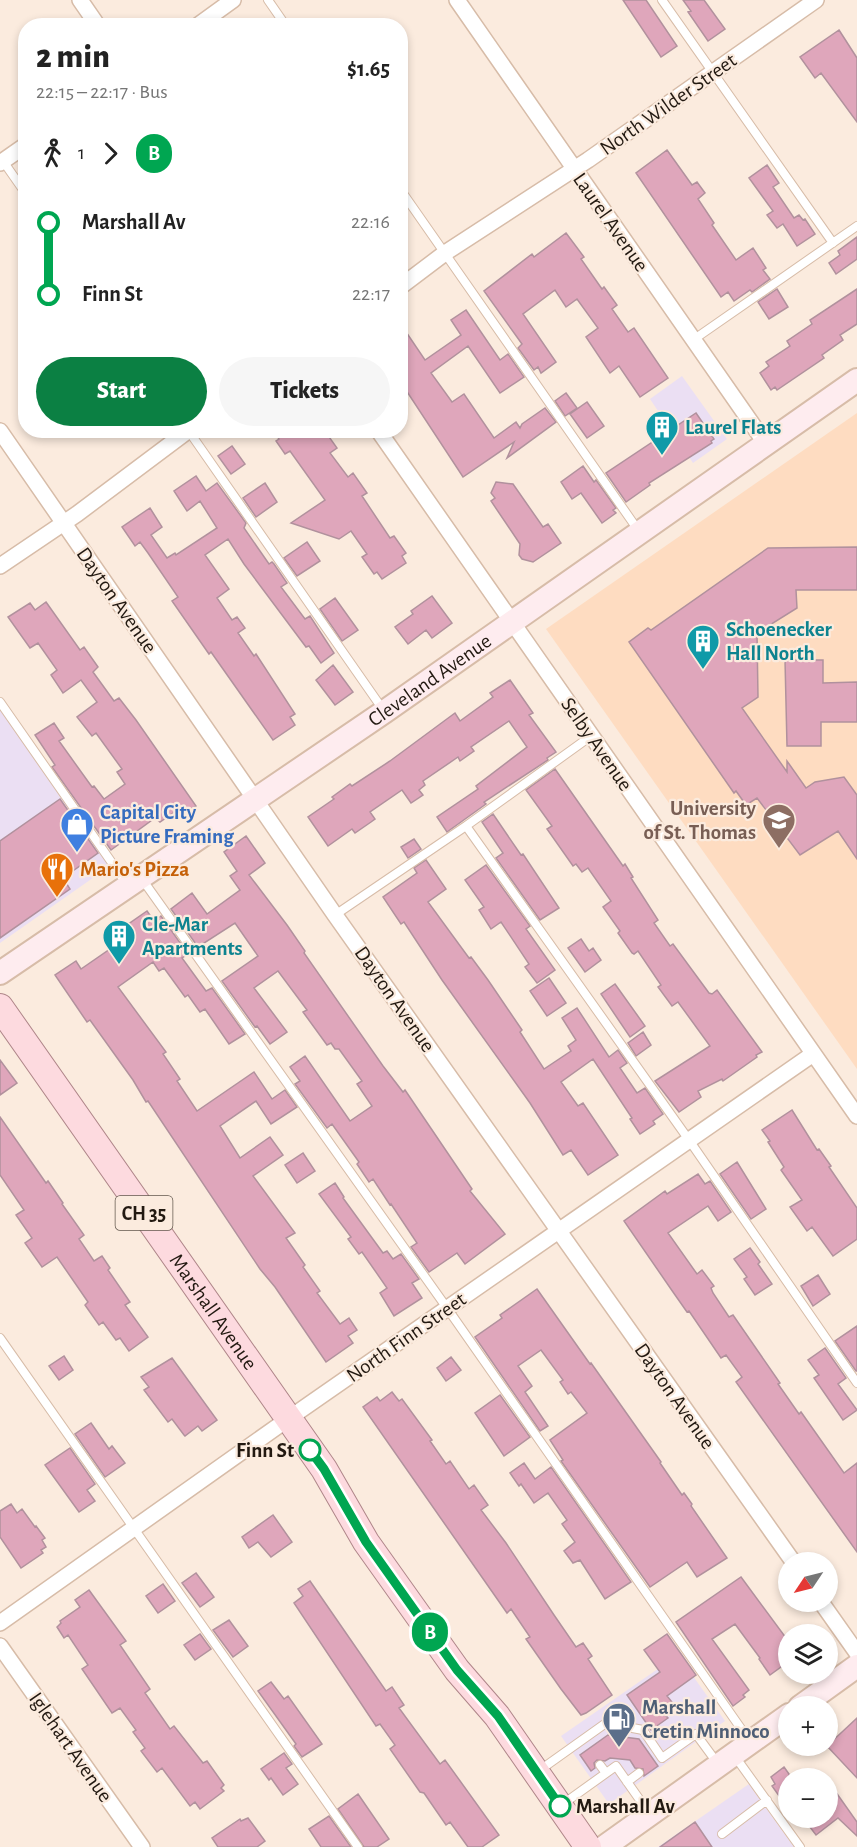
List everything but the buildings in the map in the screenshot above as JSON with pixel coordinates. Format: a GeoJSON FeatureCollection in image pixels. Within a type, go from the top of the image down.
{"type":"FeatureCollection","features":[{"type":"Feature","properties":{"kind":"main road","name":"Marshall Avenue"},"geometry":{"type":"LineString","coordinates":[[0,1007],[324,1469],[366,1542],[457,1670],[498,1716],[588,1847]]}},
{"type":"Feature","properties":{"kind":"street"},"geometry":{"type":"LineString","coordinates":[[80,0],[92,18]]}},
{"type":"Feature","properties":{"kind":"street"},"geometry":{"type":"LineString","coordinates":[[208,18],[233,0]]}},
{"type":"Feature","properties":{"kind":"street","name":"Laurel Avenue"},"geometry":{"type":"LineString","coordinates":[[457,0],[766,444]]}},
{"type":"Feature","properties":{"kind":"street","name":"North Wilder Street"},"geometry":{"type":"LineString","coordinates":[[408,281],[445,253],[574,169],[714,73],[816,0]]}},
{"type":"Feature","properties":{"kind":"street"},"geometry":{"type":"LineString","coordinates":[[1,160],[18,150]]}},
{"type":"Feature","properties":{"kind":"street","name":"Cleveland Avenue"},"geometry":{"type":"LineString","coordinates":[[0,973],[513,623],[857,380]]}},
{"type":"Feature","properties":{"kind":"street","name":"Dayton Avenue"},"geometry":{"type":"LineString","coordinates":[[0,431],[335,915],[786,1552]]}},
{"type":"Feature","properties":{"kind":"street"},"geometry":{"type":"LineString","coordinates":[[0,566],[64,523],[179,438]]}},
{"type":"Feature","properties":{"kind":"street","name":"Selby Avenue"},"geometry":{"type":"LineString","coordinates":[[384,438],[857,1116]]}},
{"type":"Feature","properties":{"kind":"street","name":"North Finn Street"},"geometry":{"type":"LineString","coordinates":[[0,1623],[288,1419],[813,1054]]}},
{"type":"Feature","properties":{"kind":"street"},"geometry":{"type":"LineString","coordinates":[[828,1612],[857,1653]]}},
{"type":"Feature","properties":{"kind":"street","name":"Iglehart Avenue"},"geometry":{"type":"LineString","coordinates":[[0,1646],[142,1847]]}},
{"type":"Feature","properties":{"kind":"street"},"geometry":{"type":"LineString","coordinates":[[815,1696],[857,1666]]}},
{"type":"Feature","properties":{"kind":"street"},"geometry":{"type":"LineString","coordinates":[[604,1847],[778,1723]]}},
{"type":"Feature","properties":{"kind":"lane"},"geometry":{"type":"LineString","coordinates":[[268,0],[280,18]]}},
{"type":"Feature","properties":{"kind":"lane"},"geometry":{"type":"LineString","coordinates":[[662,0],[833,243]]}},
{"type":"Feature","properties":{"kind":"lane"},"geometry":{"type":"LineString","coordinates":[[1,160],[18,183]]}},
{"type":"Feature","properties":{"kind":"lane"},"geometry":{"type":"LineString","coordinates":[[408,200],[640,532]]}},
{"type":"Feature","properties":{"kind":"lane"},"geometry":{"type":"LineString","coordinates":[[693,340],[857,226]]}},
{"type":"Feature","properties":{"kind":"lane"},"geometry":{"type":"LineString","coordinates":[[194,438],[384,712]]}},
{"type":"Feature","properties":{"kind":"lane"},"geometry":{"type":"LineString","coordinates":[[0,702],[447,1308],[734,1754],[800,1847]]}},
{"type":"Feature","properties":{"kind":"lane"},"geometry":{"type":"LineString","coordinates":[[335,915],[466,826],[591,736]]}},
{"type":"Feature","properties":{"kind":"lane"},"geometry":{"type":"LineString","coordinates":[[466,826],[689,1140],[857,1383]]}},
{"type":"Feature","properties":{"kind":"lane"},"geometry":{"type":"LineString","coordinates":[[0,1338],[358,1847]]}},
{"type":"Feature","properties":{"kind":"lane"},"geometry":{"type":"LineString","coordinates":[[537,1773],[606,1723],[643,1730],[658,1760],[696,1734],[734,1754]]}},
{"type":"Feature","properties":{"kind":"lane"},"geometry":{"type":"LineString","coordinates":[[620,1736],[621,1726]]}},
{"type":"Feature","properties":{"kind":"lane"},"geometry":{"type":"LineString","coordinates":[[583,1740],[589,1749]]}},
{"type":"Feature","properties":{"kind":"lane"},"geometry":{"type":"LineString","coordinates":[[560,1806],[606,1773],[616,1762],[650,1814]]}},
{"type":"Feature","properties":{"kind":"lane"},"geometry":{"type":"LineString","coordinates":[[600,1765],[606,1773]]}},
{"type":"Feature","properties":{"kind":"lane"},"geometry":{"type":"LineString","coordinates":[[627,1782],[639,1773]]}},
{"type":"Feature","properties":{"kind":"lane"},"geometry":{"type":"LineString","coordinates":[[722,1834],[766,1800]]}},
{"type":"Feature","properties":{"kind":"shaded area"},"geometry":{"type":"Polygon","coordinates":[[[682,376],[727,439],[693,463],[650,399],[682,376]]]}},
{"type":"Feature","properties":{"kind":"shaded area","name":"University of St. Thomas"},"geometry":{"type":"Polygon","coordinates":[[[857,413],[857,1069],[546,629],[857,413]]]}},
{"type":"Feature","properties":{"kind":"shaded area"},"geometry":{"type":"Polygon","coordinates":[[[0,707],[110,866],[0,943],[0,707]]]}},
{"type":"Feature","properties":{"kind":"shaded area"},"geometry":{"type":"Polygon","coordinates":[[[678,1655],[725,1721],[609,1804],[561,1736],[678,1655]]]}},
{"type":"Feature","properties":{"kind":"shaded area"},"geometry":{"type":"Polygon","coordinates":[[[749,1784],[778,1825],[778,1828],[780,1828],[794,1847],[658,1847],[749,1784]]]}},
{"type":"Feature","properties":{"kind":"bus line","name":"B"},"geometry":{"type":"LineString","coordinates":[[310,1450],[324,1469],[366,1542],[457,1670],[498,1716],[560,1806]]}},
{"type":"Feature","properties":{"kind":"place","name":"Laurel Flats"},"geometry":{"type":"Point","coordinates":[662,456]}},
{"type":"Feature","properties":{"kind":"place","name":"Schoenecker Hall North"},"geometry":{"type":"Point","coordinates":[703,670]}},
{"type":"Feature","properties":{"kind":"place","name":"University of St. Thomas"},"geometry":{"type":"Point","coordinates":[779,849]}},
{"type":"Feature","properties":{"kind":"place","name":"Capital City Picture Framing"},"geometry":{"type":"Point","coordinates":[77,853]}},
{"type":"Feature","properties":{"kind":"place","name":"Mario's Pizza"},"geometry":{"type":"Point","coordinates":[57,898]}},
{"type":"Feature","properties":{"kind":"place","name":"Cle-Mar Apartments"},"geometry":{"type":"Point","coordinates":[119,965]}},
{"type":"Feature","properties":{"kind":"place","name":"Finn St"},"geometry":{"type":"Point","coordinates":[310,1450]}},
{"type":"Feature","properties":{"kind":"place","name":"Marshall Cretin Minnoco"},"geometry":{"type":"Point","coordinates":[619,1748]}},
{"type":"Feature","properties":{"kind":"place","name":"Marshall Av"},"geometry":{"type":"Point","coordinates":[560,1806]}}]}
